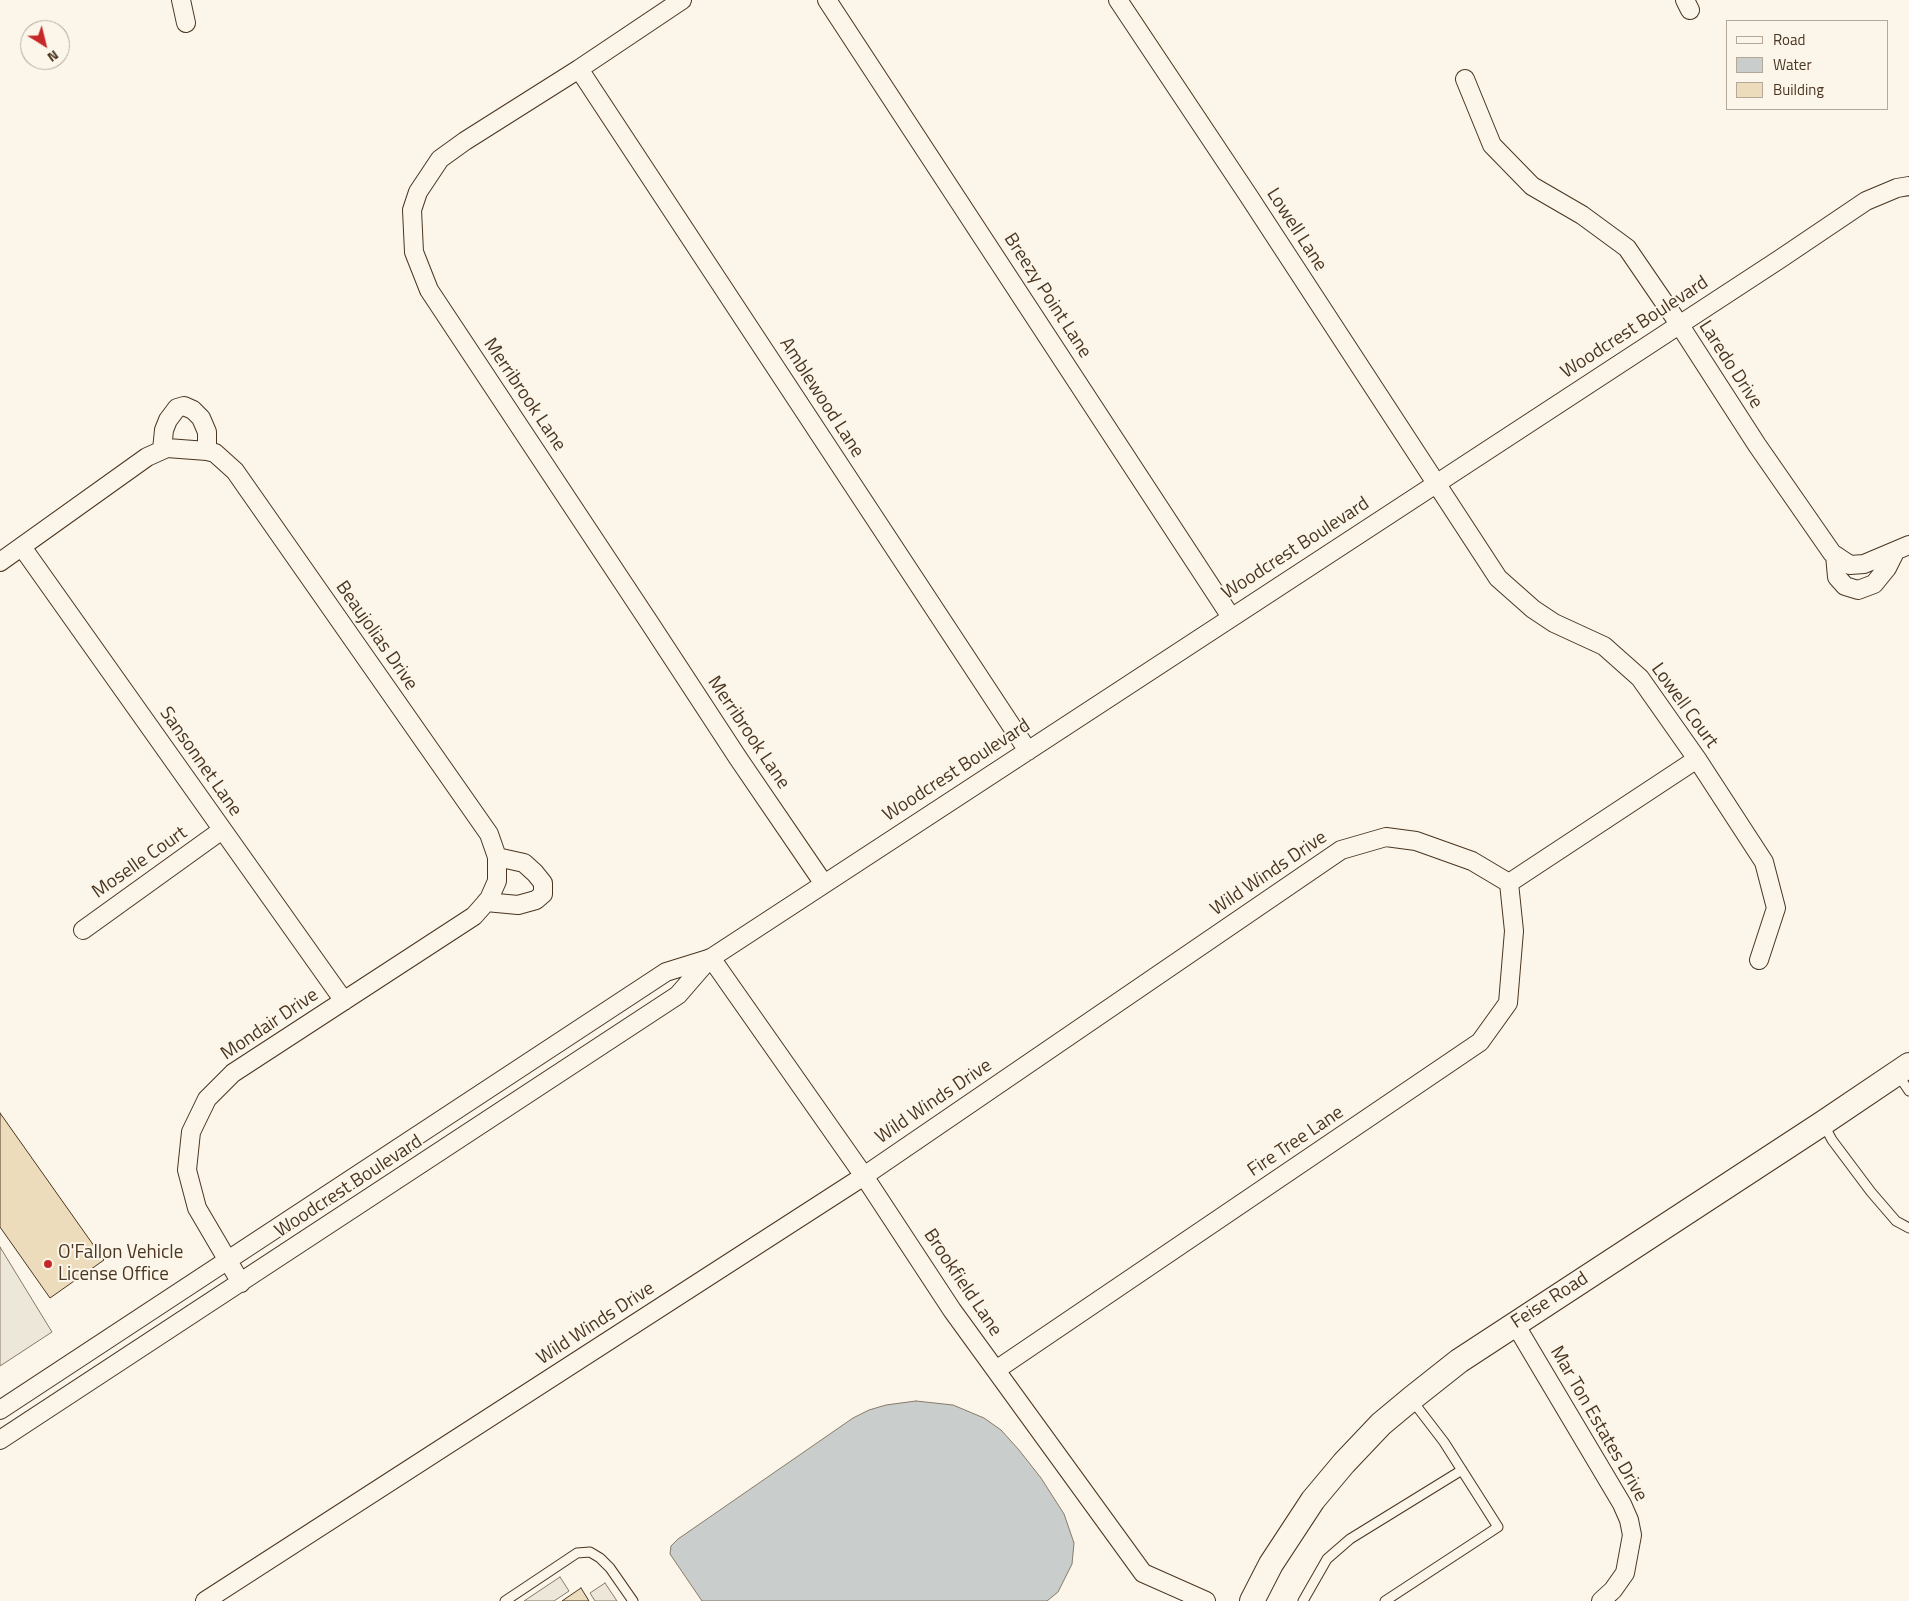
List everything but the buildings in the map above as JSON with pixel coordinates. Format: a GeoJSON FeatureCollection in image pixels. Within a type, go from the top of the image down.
{"type":"FeatureCollection","features":[{"type":"Feature","properties":{"kind":"main road","name":"Feise Road"},"geometry":{"type":"LineString","coordinates":[[1252,1601],[1271,1564],[1313,1500],[1344,1463],[1381,1424],[1459,1360],[1823,1123],[1905,1076]]}},
{"type":"Feature","properties":{"kind":"street"},"geometry":{"type":"LineString","coordinates":[[181,0],[186,23]]}},
{"type":"Feature","properties":{"kind":"street","name":"Merribrook Lane"},"geometry":{"type":"LineString","coordinates":[[682,0],[440,159],[418,192],[412,210],[414,252],[429,290],[738,758],[824,884]]}},
{"type":"Feature","properties":{"kind":"street","name":"Breezy Point Lane"},"geometry":{"type":"LineString","coordinates":[[827,0],[1231,617]]}},
{"type":"Feature","properties":{"kind":"street","name":"Lowell Lane"},"geometry":{"type":"LineString","coordinates":[[1118,0],[1248,195],[1436,484]]}},
{"type":"Feature","properties":{"kind":"street","name":"Amblewood Lane"},"geometry":{"type":"LineString","coordinates":[[579,69],[1028,751]]}},
{"type":"Feature","properties":{"kind":"street","name":"Laredo Drive"},"geometry":{"type":"LineString","coordinates":[[1465,79],[1492,145],[1532,186],[1582,215],[1626,248],[1679,324],[1757,445],[1834,555],[1850,565],[1864,564],[1902,549]]}},
{"type":"Feature","properties":{"kind":"street","name":"Woodcrest Boulevard"},"geometry":{"type":"LineString","coordinates":[[0,1440],[242,1283],[678,995],[711,958],[1866,201],[1897,188],[1909,186]]}},
{"type":"Feature","properties":{"kind":"street"},"geometry":{"type":"LineString","coordinates":[[162,450],[164,430],[168,420],[177,408],[184,406],[201,418],[207,432],[207,451]]}},
{"type":"Feature","properties":{"kind":"street","name":"Beaujolias Drive"},"geometry":{"type":"LineString","coordinates":[[0,562],[147,457],[167,448],[214,453],[235,471],[489,834],[497,857]]}},
{"type":"Feature","properties":{"kind":"street","name":"Lowell Court"},"geometry":{"type":"LineString","coordinates":[[1436,484],[1498,578],[1533,609],[1554,623],[1604,646],[1640,678],[1697,759],[1764,862],[1776,908],[1759,960]]}},
{"type":"Feature","properties":{"kind":"street","name":"Sansonnet Lane"},"geometry":{"type":"LineString","coordinates":[[22,547],[344,1001]]}},
{"type":"Feature","properties":{"kind":"street","name":"Laredo Drive"},"geometry":{"type":"LineString","coordinates":[[1834,555],[1837,577],[1845,586],[1858,590],[1874,584],[1902,549]]}},
{"type":"Feature","properties":{"kind":"street"},"geometry":{"type":"LineString","coordinates":[[1509,883],[1697,759]]}},
{"type":"Feature","properties":{"kind":"street","name":"Moselle Court"},"geometry":{"type":"LineString","coordinates":[[83,930],[222,830]]}},
{"type":"Feature","properties":{"kind":"street","name":"Wild Winds Drive"},"geometry":{"type":"LineString","coordinates":[[205,1601],[864,1176],[1341,850],[1386,837],[1416,841],[1472,861],[1509,883]]}},
{"type":"Feature","properties":{"kind":"street"},"geometry":{"type":"LineString","coordinates":[[486,902],[518,905],[536,900],[543,894],[543,883],[524,863],[497,857]]}},
{"type":"Feature","properties":{"kind":"street","name":"Mondair Drive"},"geometry":{"type":"LineString","coordinates":[[242,1283],[197,1208],[187,1170],[191,1132],[207,1099],[233,1073],[474,916],[486,902],[497,881],[497,857]]}},
{"type":"Feature","properties":{"kind":"street","name":"Fire Tree Lane"},"geometry":{"type":"LineString","coordinates":[[996,1370],[1480,1042],[1508,1003],[1514,931],[1509,883]]}},
{"type":"Feature","properties":{"kind":"street","name":"Woodcrest Boulevard"},"geometry":{"type":"LineString","coordinates":[[0,1410],[666,972],[711,958]]}},
{"type":"Feature","properties":{"kind":"street","name":"Brookfield Lane"},"geometry":{"type":"LineString","coordinates":[[711,958],[864,1176],[952,1310],[1143,1573],[1206,1601]]}},
{"type":"Feature","properties":{"kind":"street","name":"Mar Ton Estates Drive"},"geometry":{"type":"LineString","coordinates":[[1515,1324],[1622,1504],[1629,1520],[1632,1535],[1625,1572],[1613,1590],[1601,1601]]}},
{"type":"Feature","properties":{"kind":"lane"},"geometry":{"type":"LineString","coordinates":[[1823,1123],[1832,1140],[1871,1192],[1896,1221],[1909,1228]]}},
{"type":"Feature","properties":{"kind":"lane"},"geometry":{"type":"LineString","coordinates":[[1385,1601],[1498,1527],[1444,1442],[1411,1399]]}},
{"type":"Feature","properties":{"kind":"lane"},"geometry":{"type":"LineString","coordinates":[[1303,1601],[1326,1559],[1350,1539],[1462,1470]]}},
{"type":"Feature","properties":{"kind":"lane"},"geometry":{"type":"LineString","coordinates":[[505,1601],[577,1553],[590,1552],[600,1558],[610,1568],[633,1601]]}},
{"type":"Feature","properties":{"kind":"shaded area"},"geometry":{"type":"Polygon","coordinates":[[[0,1247],[52,1332],[0,1366],[0,1247]]]}},
{"type":"Feature","properties":{"kind":"shaded area"},"geometry":{"type":"Polygon","coordinates":[[[560,1577],[569,1591],[554,1601],[524,1601],[560,1577]]]}},
{"type":"Feature","properties":{"kind":"shaded area"},"geometry":{"type":"Polygon","coordinates":[[[605,1583],[617,1601],[595,1601],[590,1593],[605,1583]]]}},
{"type":"Feature","properties":{"kind":"water"},"geometry":{"type":"Polygon","coordinates":[[[916,1401],[953,1405],[984,1418],[1001,1430],[1041,1478],[1064,1514],[1074,1543],[1072,1564],[1058,1592],[1047,1601],[702,1601],[670,1554],[671,1546],[678,1539],[853,1418],[869,1410],[886,1405],[916,1401]]]}},
{"type":"Feature","properties":{"kind":"place","name":"O'Fallon Vehicle License Office"},"geometry":{"type":"Point","coordinates":[48,1264]}}]}
